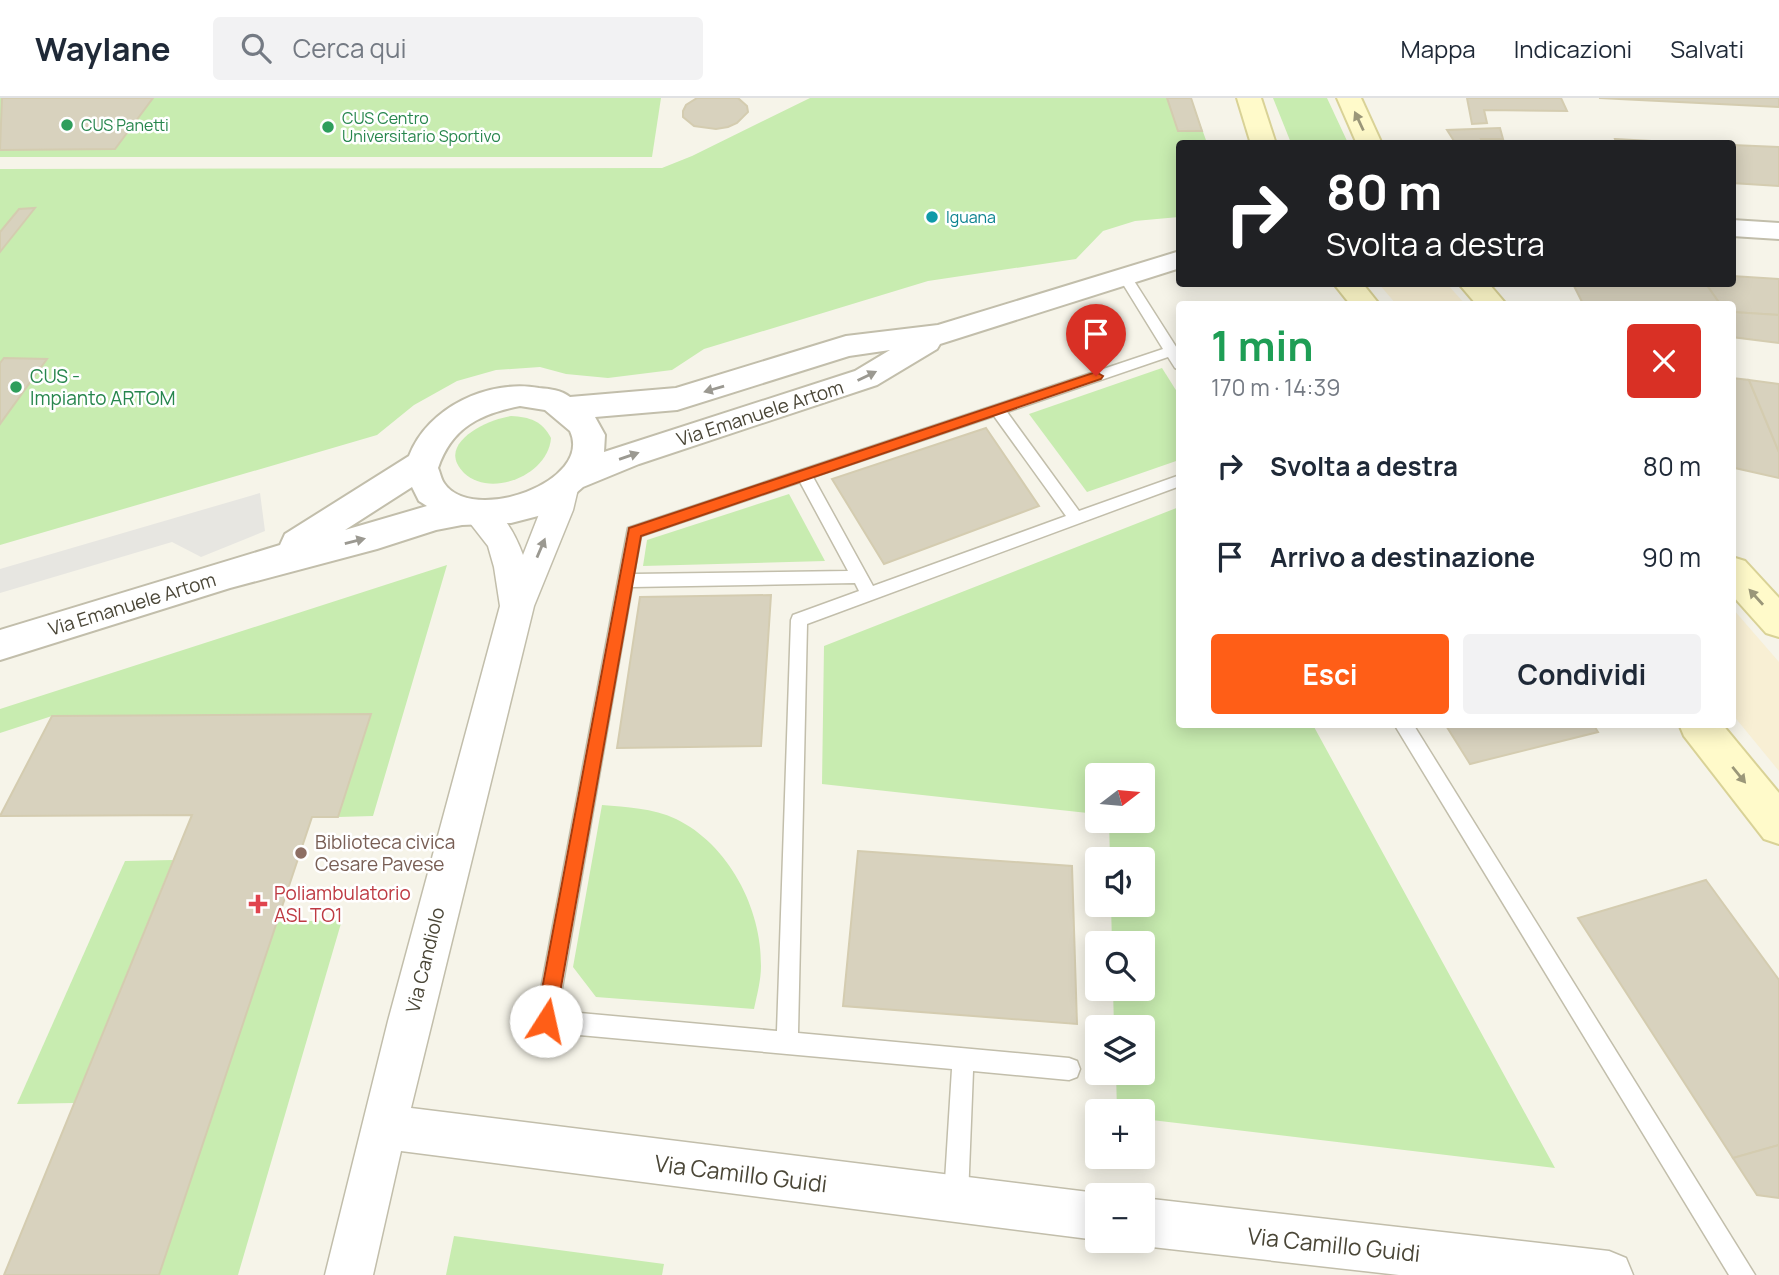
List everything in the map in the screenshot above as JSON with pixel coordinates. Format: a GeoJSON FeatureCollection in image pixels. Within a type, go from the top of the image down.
{"type":"FeatureCollection","features":[{"type":"Feature","properties":{"kind":"main road"},"geometry":{"type":"LineString","coordinates":[[1249,98],[1263,140]]}},
{"type":"Feature","properties":{"kind":"main road"},"geometry":{"type":"LineString","coordinates":[[1349,98],[1368,140]]}},
{"type":"Feature","properties":{"kind":"main road"},"geometry":{"type":"LineString","coordinates":[[1350,287],[1362,301]]}},
{"type":"Feature","properties":{"kind":"main road"},"geometry":{"type":"LineString","coordinates":[[1476,287],[1489,301]]}},
{"type":"Feature","properties":{"kind":"main road"},"geometry":{"type":"LineString","coordinates":[[1736,575],[1779,622]]}},
{"type":"Feature","properties":{"kind":"main road"},"geometry":{"type":"LineString","coordinates":[[1701,728],[1779,825]]}},
{"type":"Feature","properties":{"kind":"street"},"geometry":{"type":"LineString","coordinates":[[1736,226],[1779,229]]}},
{"type":"Feature","properties":{"kind":"street","name":"Via Emanuele Artom"},"geometry":{"type":"LineString","coordinates":[[569,408],[677,399],[846,346],[940,334],[1176,260]]}},
{"type":"Feature","properties":{"kind":"street","name":"Via Emanuele Artom"},"geometry":{"type":"LineString","coordinates":[[568,483],[627,456],[866,378],[940,334]]}},
{"type":"Feature","properties":{"kind":"street"},"geometry":{"type":"LineString","coordinates":[[516,396],[545,398],[569,408],[585,426],[588,449],[568,483],[538,503],[510,512],[471,513],[448,507],[436,498],[425,483],[422,464],[427,446],[438,430],[457,414],[485,402],[516,396]]}},
{"type":"Feature","properties":{"kind":"street","name":"Via Emanuele Artom"},"geometry":{"type":"LineString","coordinates":[[265,563],[422,464]]}},
{"type":"Feature","properties":{"kind":"street","name":"Via Candiolo"},"geometry":{"type":"LineString","coordinates":[[349,1275],[410,1021],[517,606],[568,483]]}},
{"type":"Feature","properties":{"kind":"street","name":"Via Emanuele Artom"},"geometry":{"type":"LineString","coordinates":[[0,645],[265,563],[471,513]]}},
{"type":"Feature","properties":{"kind":"street","name":"Via Candiolo"},"geometry":{"type":"LineString","coordinates":[[471,513],[496,530],[509,556],[517,606]]}},
{"type":"Feature","properties":{"kind":"street","name":"Via Camillo Guidi"},"geometry":{"type":"LineString","coordinates":[[386,1127],[1085,1216]]}},
{"type":"Feature","properties":{"kind":"street","name":"Via Camillo Guidi"},"geometry":{"type":"LineString","coordinates":[[1155,1224],[1478,1267],[1609,1275]]}},
{"type":"Feature","properties":{"kind":"lane"},"geometry":{"type":"LineString","coordinates":[[1069,1069],[546,1021],[634,532],[998,410],[1175,358],[1124,276]]}},
{"type":"Feature","properties":{"kind":"lane"},"geometry":{"type":"LineString","coordinates":[[998,410],[1076,518]]}},
{"type":"Feature","properties":{"kind":"lane"},"geometry":{"type":"LineString","coordinates":[[804,475],[864,585]]}},
{"type":"Feature","properties":{"kind":"lane"},"geometry":{"type":"LineString","coordinates":[[787,1043],[799,620],[864,585],[1076,518],[1176,481]]}},
{"type":"Feature","properties":{"kind":"lane"},"geometry":{"type":"LineString","coordinates":[[625,582],[864,585]]}},
{"type":"Feature","properties":{"kind":"lane"},"geometry":{"type":"LineString","coordinates":[[1405,728],[1743,1275]]}},
{"type":"Feature","properties":{"kind":"lane"},"geometry":{"type":"LineString","coordinates":[[956,1201],[963,1059]]}},
{"type":"Feature","properties":{"kind":"shaded area"},"geometry":{"type":"Polygon","coordinates":[[[1382,287],[1450,287],[1462,301],[1393,301],[1382,287]]]}},
{"type":"Feature","properties":{"kind":"shaded area"},"geometry":{"type":"Polygon","coordinates":[[[260,493],[265,531],[201,557],[172,542],[0,593],[0,569],[260,493]]]}},
{"type":"Feature","properties":{"kind":"shaded area"},"geometry":{"type":"Polygon","coordinates":[[[1736,612],[1779,662],[1779,771],[1736,719],[1736,612]]]}},
{"type":"Feature","properties":{"kind":"green space","name":"CUS Centro Universitario Sportivo"},"geometry":{"type":"Polygon","coordinates":[[[0,98],[661,98],[652,157],[0,157],[0,98]]]}},
{"type":"Feature","properties":{"kind":"green space"},"geometry":{"type":"Polygon","coordinates":[[[810,98],[1191,98],[1206,140],[1176,140],[1176,217],[1135,221],[1103,231],[1076,259],[928,281],[704,349],[672,370],[608,378],[566,374],[540,367],[496,370],[457,381],[414,405],[377,435],[0,545],[0,169],[662,168],[810,98]]]}},
{"type":"Feature","properties":{"kind":"green space"},"geometry":{"type":"Polygon","coordinates":[[[1273,98],[1327,98],[1347,140],[1290,140],[1273,98]]]}},
{"type":"Feature","properties":{"kind":"green space"},"geometry":{"type":"Polygon","coordinates":[[[1162,368],[1176,390],[1176,461],[1087,492],[1029,414],[1162,368]]]}},
{"type":"Feature","properties":{"kind":"green space"},"geometry":{"type":"Polygon","coordinates":[[[511,416],[535,421],[551,438],[540,463],[516,479],[502,483],[475,480],[464,473],[457,462],[456,452],[460,443],[479,427],[511,416]]]}},
{"type":"Feature","properties":{"kind":"green space"},"geometry":{"type":"Polygon","coordinates":[[[789,494],[825,561],[643,566],[647,540],[789,494]]]}},
{"type":"Feature","properties":{"kind":"green space"},"geometry":{"type":"Polygon","coordinates":[[[1176,508],[1176,728],[1315,728],[1555,1168],[1155,1120],[1155,1099],[1117,1099],[1116,1085],[1155,1085],[1155,1015],[1114,1015],[1113,1001],[1155,1001],[1155,931],[1112,931],[1111,917],[1155,917],[1155,847],[1110,847],[1109,833],[1155,833],[1155,763],[1085,763],[1085,813],[822,784],[824,646],[1176,508]]]}},
{"type":"Feature","properties":{"kind":"green space"},"geometry":{"type":"Polygon","coordinates":[[[447,565],[373,816],[338,817],[371,714],[52,716],[0,733],[0,709],[447,565]]]}},
{"type":"Feature","properties":{"kind":"green space"},"geometry":{"type":"Polygon","coordinates":[[[602,805],[649,810],[676,819],[695,830],[726,861],[748,901],[760,944],[761,971],[754,1009],[596,997],[573,967],[602,805]]]}},
{"type":"Feature","properties":{"kind":"green space"},"geometry":{"type":"Polygon","coordinates":[[[173,860],[74,1103],[17,1104],[125,861],[173,860]]]}},
{"type":"Feature","properties":{"kind":"green space"},"geometry":{"type":"Polygon","coordinates":[[[342,920],[238,1275],[159,1275],[277,922],[342,920]]]}},
{"type":"Feature","properties":{"kind":"green space"},"geometry":{"type":"Polygon","coordinates":[[[454,1236],[664,1264],[662,1275],[446,1275],[454,1236]]]}},
{"type":"Feature","properties":{"kind":"building","name":"CUS Panetti"},"geometry":{"type":"Polygon","coordinates":[[[2,98],[153,98],[115,149],[0,150],[2,98]]]}},
{"type":"Feature","properties":{"kind":"building"},"geometry":{"type":"Polygon","coordinates":[[[697,98],[738,98],[747,106],[748,112],[737,123],[728,127],[716,129],[694,126],[683,117],[683,111],[686,105],[697,98]]]}},
{"type":"Feature","properties":{"kind":"building"},"geometry":{"type":"Polygon","coordinates":[[[1167,98],[1191,98],[1202,131],[1178,131],[1167,98]]]}},
{"type":"Feature","properties":{"kind":"building"},"geometry":{"type":"Polygon","coordinates":[[[1467,98],[1561,98],[1567,111],[1484,110],[1487,123],[1472,124],[1467,98]]]}},
{"type":"Feature","properties":{"kind":"building"},"geometry":{"type":"Polygon","coordinates":[[[1599,98],[1779,98],[1779,107],[1599,98]]]}},
{"type":"Feature","properties":{"kind":"building"},"geometry":{"type":"Polygon","coordinates":[[[1500,128],[1503,139],[1453,140],[1447,130],[1500,128]]]}},
{"type":"Feature","properties":{"kind":"building"},"geometry":{"type":"Polygon","coordinates":[[[1736,145],[1779,147],[1779,186],[1736,183],[1736,145]]]}},
{"type":"Feature","properties":{"kind":"building"},"geometry":{"type":"Polygon","coordinates":[[[35,208],[0,252],[0,232],[19,209],[35,208]]]}},
{"type":"Feature","properties":{"kind":"building"},"geometry":{"type":"Polygon","coordinates":[[[1736,276],[1779,279],[1779,315],[1736,312],[1736,301],[1718,301],[1708,287],[1736,287],[1736,276]]]}},
{"type":"Feature","properties":{"kind":"building"},"geometry":{"type":"Polygon","coordinates":[[[1574,287],[1708,287],[1718,301],[1582,301],[1574,287]]]}},
{"type":"Feature","properties":{"kind":"building"},"geometry":{"type":"Polygon","coordinates":[[[1736,312],[1779,315],[1779,343],[1736,338],[1736,312]]]}},
{"type":"Feature","properties":{"kind":"building"},"geometry":{"type":"Polygon","coordinates":[[[4,358],[47,359],[0,424],[0,363],[4,358]]]}},
{"type":"Feature","properties":{"kind":"building"},"geometry":{"type":"Polygon","coordinates":[[[1736,378],[1749,380],[1779,452],[1779,478],[1736,468],[1736,378]]]}},
{"type":"Feature","properties":{"kind":"building"},"geometry":{"type":"Polygon","coordinates":[[[1749,380],[1779,384],[1779,452],[1749,380]]]}},
{"type":"Feature","properties":{"kind":"building"},"geometry":{"type":"Polygon","coordinates":[[[986,428],[1039,506],[884,564],[832,479],[986,428]]]}},
{"type":"Feature","properties":{"kind":"building"},"geometry":{"type":"Polygon","coordinates":[[[771,595],[761,746],[617,748],[640,597],[771,595]]]}},
{"type":"Feature","properties":{"kind":"building"},"geometry":{"type":"Polygon","coordinates":[[[371,714],[338,817],[312,817],[159,1275],[4,1275],[192,815],[0,816],[52,716],[371,714]]]}},
{"type":"Feature","properties":{"kind":"building"},"geometry":{"type":"Polygon","coordinates":[[[1448,728],[1596,728],[1598,732],[1470,764],[1448,728]]]}},
{"type":"Feature","properties":{"kind":"building"},"geometry":{"type":"Polygon","coordinates":[[[858,851],[1072,866],[1077,1024],[843,1006],[858,851]]]}},
{"type":"Feature","properties":{"kind":"building"},"geometry":{"type":"Polygon","coordinates":[[[1706,880],[1779,980],[1779,1145],[1733,1158],[1578,918],[1706,880]]]}},
{"type":"Feature","properties":{"kind":"building"},"geometry":{"type":"Polygon","coordinates":[[[1779,1145],[1779,1198],[1757,1195],[1733,1158],[1779,1145]]]}},
{"type":"Feature","properties":{"kind":"place","name":"CUS Panetti"},"geometry":{"type":"Point","coordinates":[67,125]}},
{"type":"Feature","properties":{"kind":"place","name":"CUS Centro Universitario Sportivo"},"geometry":{"type":"Point","coordinates":[328,127]}},
{"type":"Feature","properties":{"kind":"place","name":"Iguana"},"geometry":{"type":"Point","coordinates":[932,217]}},
{"type":"Feature","properties":{"kind":"place","name":"CUS - Impianto ARTOM"},"geometry":{"type":"Point","coordinates":[16,387]}},
{"type":"Feature","properties":{"kind":"place","name":"Biblioteca civica Cesare Pavese"},"geometry":{"type":"Point","coordinates":[301,853]}},
{"type":"Feature","properties":{"kind":"place","name":"Poliambulatorio ASL TO1"},"geometry":{"type":"Point","coordinates":[258,904]}},
{"type":"Feature","properties":{"kind":"route"},"geometry":{"type":"LineString","coordinates":[[546,1021],[634,532],[1096,376]]}}]}
